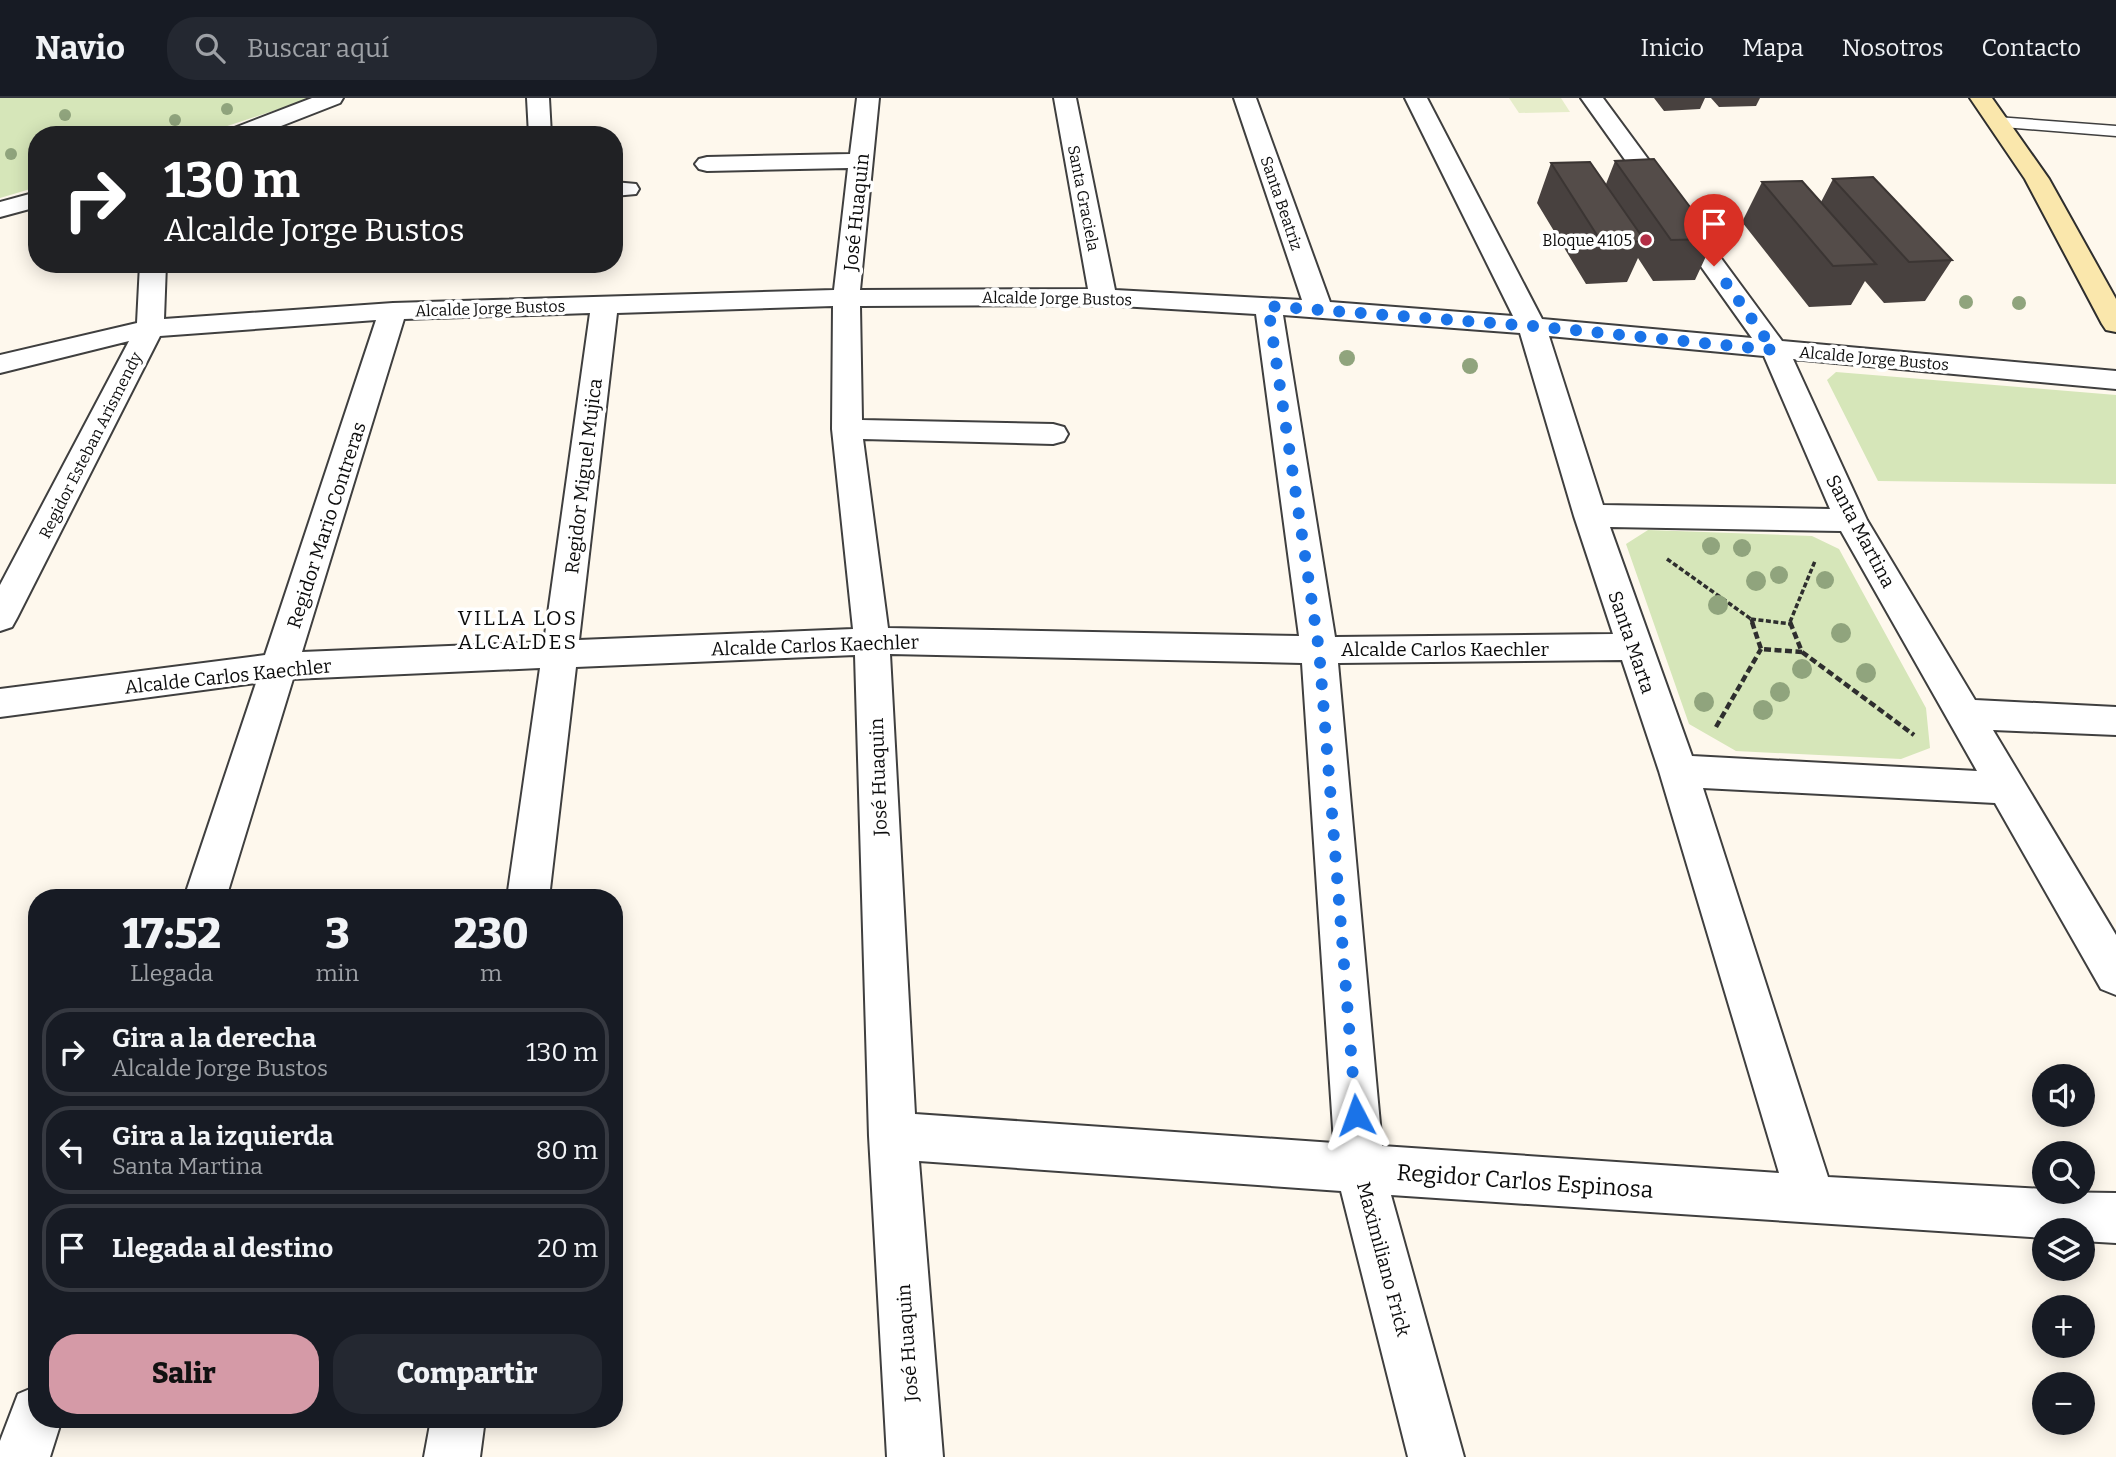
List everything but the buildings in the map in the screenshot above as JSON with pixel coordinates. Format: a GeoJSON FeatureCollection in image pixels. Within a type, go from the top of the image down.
{"type":"FeatureCollection","features":[{"type":"Feature","properties":{"kind":"main road"},"geometry":{"type":"LineString","coordinates":[[1980,98],[2037,180],[2116,324]]}},
{"type":"Feature","properties":{"kind":"street"},"geometry":{"type":"LineString","coordinates":[[260,126],[332,98]]}},
{"type":"Feature","properties":{"kind":"street"},"geometry":{"type":"LineString","coordinates":[[538,98],[540,126]]}},
{"type":"Feature","properties":{"kind":"street","name":"José Huaquin"},"geometry":{"type":"LineString","coordinates":[[868,98],[846,298],[847,429],[872,641],[893,1136],[915,1457]]}},
{"type":"Feature","properties":{"kind":"street","name":"Santa Graciela"},"geometry":{"type":"LineString","coordinates":[[1065,98],[1103,297]]}},
{"type":"Feature","properties":{"kind":"street","name":"Santa Beatriz"},"geometry":{"type":"LineString","coordinates":[[1245,98],[1318,309]]}},
{"type":"Feature","properties":{"kind":"street","name":"Santa Marta"},"geometry":{"type":"LineString","coordinates":[[1416,98],[1532,326],[1590,516],[1678,771],[1811,1200]]}},
{"type":"Feature","properties":{"kind":"street","name":"Santa Martina"},"geometry":{"type":"LineString","coordinates":[[1592,98],[1774,350],[1851,520],[2116,975]]}},
{"type":"Feature","properties":{"kind":"street"},"geometry":{"type":"LineString","coordinates":[[707,164],[860,161]]}},
{"type":"Feature","properties":{"kind":"street"},"geometry":{"type":"LineString","coordinates":[[0,210],[28,202]]}},
{"type":"Feature","properties":{"kind":"street","name":"Regidor Esteban Arismendy"},"geometry":{"type":"LineString","coordinates":[[0,618],[150,328],[153,273]]}},
{"type":"Feature","properties":{"kind":"street","name":"Alcalde Jorge Bustos"},"geometry":{"type":"LineString","coordinates":[[0,364],[150,328],[393,312],[605,303],[1103,297],[1318,309],[1532,326],[2116,380]]}},
{"type":"Feature","properties":{"kind":"street","name":"Regidor Miguel Mujica"},"geometry":{"type":"LineString","coordinates":[[529,889],[605,303]]}},
{"type":"Feature","properties":{"kind":"street","name":"Maximiliano Frick"},"geometry":{"type":"LineString","coordinates":[[1268,306],[1319,650],[1360,1170],[1436,1457]]}},
{"type":"Feature","properties":{"kind":"street","name":"Regidor Mario Contreras"},"geometry":{"type":"LineString","coordinates":[[208,889],[393,312]]}},
{"type":"Feature","properties":{"kind":"street"},"geometry":{"type":"LineString","coordinates":[[847,429],[1053,434]]}},
{"type":"Feature","properties":{"kind":"street"},"geometry":{"type":"LineString","coordinates":[[1590,516],[1851,520]]}},
{"type":"Feature","properties":{"kind":"street","name":"Alcalde Carlos Kaechler"},"geometry":{"type":"LineString","coordinates":[[0,703],[281,666],[872,641],[1319,650],[1633,647]]}},
{"type":"Feature","properties":{"kind":"street"},"geometry":{"type":"LineString","coordinates":[[1966,714],[2116,721]]}},
{"type":"Feature","properties":{"kind":"street"},"geometry":{"type":"LineString","coordinates":[[1678,771],[2006,788]]}},
{"type":"Feature","properties":{"kind":"street","name":"Regidor Carlos Espinosa"},"geometry":{"type":"LineString","coordinates":[[893,1136],[1360,1170],[2116,1218]]}},
{"type":"Feature","properties":{"kind":"street"},"geometry":{"type":"LineString","coordinates":[[22,1457],[32,1428]]}},
{"type":"Feature","properties":{"kind":"street"},"geometry":{"type":"LineString","coordinates":[[452,1457],[456,1428]]}},
{"type":"Feature","properties":{"kind":"lane"},"geometry":{"type":"LineString","coordinates":[[1997,121],[2116,131]]}},
{"type":"Feature","properties":{"kind":"path"},"geometry":{"type":"LineString","coordinates":[[1662,556],[1751,619],[1790,622]]}},
{"type":"Feature","properties":{"kind":"path"},"geometry":{"type":"LineString","coordinates":[[1817,557],[1790,622],[1802,652],[1919,739]]}},
{"type":"Feature","properties":{"kind":"path"},"geometry":{"type":"LineString","coordinates":[[1713,733],[1761,649],[1751,619]]}},
{"type":"Feature","properties":{"kind":"path"},"geometry":{"type":"LineString","coordinates":[[1761,649],[1802,652]]}},
{"type":"Feature","properties":{"kind":"green space"},"geometry":{"type":"Polygon","coordinates":[[[0,98],[312,98],[227,126],[28,126],[28,190],[0,198],[0,98]]]}},
{"type":"Feature","properties":{"kind":"green space"},"geometry":{"type":"Polygon","coordinates":[[[1509,98],[1561,98],[1570,112],[1519,113],[1509,98]]]}},
{"type":"Feature","properties":{"kind":"green space"},"geometry":{"type":"Polygon","coordinates":[[[1836,372],[2116,395],[2116,484],[1878,481],[1827,380],[1836,372]]]}},
{"type":"Feature","properties":{"kind":"green space"},"geometry":{"type":"Polygon","coordinates":[[[1648,530],[1812,536],[1839,549],[1926,708],[1930,748],[1901,759],[1736,751],[1689,724],[1626,544],[1648,530]]]}},
{"type":"Feature","properties":{"kind":"place","name":"Bloque 4105"},"geometry":{"type":"Point","coordinates":[1646,240]}},
{"type":"Feature","properties":{"kind":"district","name":"VILLA LOS ALCALDES"},"geometry":{"type":"Point","coordinates":[518,630]}},
{"type":"Feature","properties":{"kind":"route"},"geometry":{"type":"LineString","coordinates":[[1356,1115],[1319,650],[1268,306],[1532,326],[1774,350],[1714,266]]}}]}
